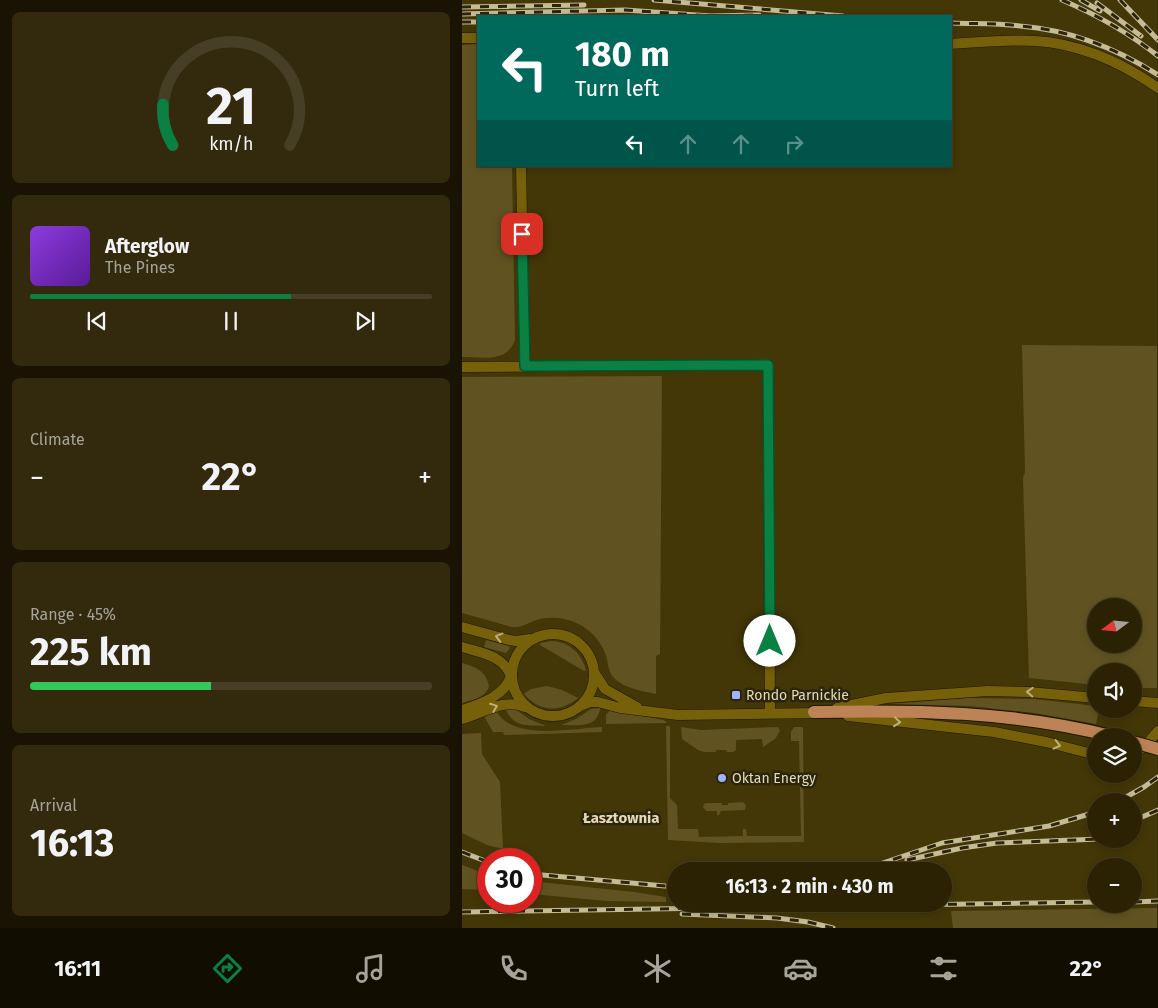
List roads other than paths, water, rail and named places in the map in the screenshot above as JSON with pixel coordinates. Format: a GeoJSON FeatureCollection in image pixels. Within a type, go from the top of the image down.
{"type":"FeatureCollection","features":[{"type":"Feature","properties":{"kind":"main road"},"geometry":{"type":"LineString","coordinates":[[814,712],[909,711],[974,714],[1045,722],[1087,731]]}},
{"type":"Feature","properties":{"kind":"main road"},"geometry":{"type":"LineString","coordinates":[[1142,745],[1158,749]]}},
{"type":"Feature","properties":{"kind":"street"},"geometry":{"type":"LineString","coordinates":[[462,38],[477,38]]}},
{"type":"Feature","properties":{"kind":"street"},"geometry":{"type":"LineString","coordinates":[[952,44],[1030,40],[1068,45],[1112,61],[1158,88]]}},
{"type":"Feature","properties":{"kind":"street"},"geometry":{"type":"LineString","coordinates":[[521,167],[525,366]]}},
{"type":"Feature","properties":{"kind":"street"},"geometry":{"type":"LineString","coordinates":[[462,367],[768,365],[770,713]]}},
{"type":"Feature","properties":{"kind":"street"},"geometry":{"type":"LineString","coordinates":[[462,627],[511,640],[520,640],[552,633],[571,638],[578,642],[586,651],[599,682],[607,690],[632,705],[650,712]]}},
{"type":"Feature","properties":{"kind":"street"},"geometry":{"type":"LineString","coordinates":[[462,710],[498,694],[506,686],[511,676],[513,664],[518,653],[536,637]]}},
{"type":"Feature","properties":{"kind":"street"},"geometry":{"type":"LineString","coordinates":[[462,647],[496,657],[505,665],[511,676],[515,692],[527,708]]}},
{"type":"Feature","properties":{"kind":"street"},"geometry":{"type":"LineString","coordinates":[[580,706],[591,690],[594,670]]}},
{"type":"Feature","properties":{"kind":"street"},"geometry":{"type":"LineString","coordinates":[[814,712],[886,698],[973,692],[1029,692],[1087,697]]}},
{"type":"Feature","properties":{"kind":"street"},"geometry":{"type":"LineString","coordinates":[[1142,701],[1158,702]]}},
{"type":"Feature","properties":{"kind":"street"},"geometry":{"type":"LineString","coordinates":[[462,718],[504,704],[517,704],[542,715],[554,716],[570,713],[587,703],[598,702],[618,708],[688,715],[814,712],[970,729],[1036,740],[1087,752]]}},
{"type":"Feature","properties":{"kind":"street"},"geometry":{"type":"LineString","coordinates":[[1142,748],[1158,731]]}},
{"type":"Feature","properties":{"kind":"railway"},"geometry":{"type":"LineString","coordinates":[[654,0],[831,15]]}},
{"type":"Feature","properties":{"kind":"railway"},"geometry":{"type":"LineString","coordinates":[[1062,0],[1112,25],[1158,56]]}},
{"type":"Feature","properties":{"kind":"railway"},"geometry":{"type":"LineString","coordinates":[[1081,0],[1100,11]]}},
{"type":"Feature","properties":{"kind":"railway"},"geometry":{"type":"LineString","coordinates":[[1120,0],[1158,40]]}},
{"type":"Feature","properties":{"kind":"railway"},"geometry":{"type":"LineString","coordinates":[[1097,3],[1141,36]]}},
{"type":"Feature","properties":{"kind":"railway"},"geometry":{"type":"LineString","coordinates":[[462,7],[584,5]]}},
{"type":"Feature","properties":{"kind":"railway"},"geometry":{"type":"LineString","coordinates":[[462,14],[625,10],[697,15]]}},
{"type":"Feature","properties":{"kind":"railway"},"geometry":{"type":"LineString","coordinates":[[462,22],[477,22]]}},
{"type":"Feature","properties":{"kind":"railway"},"geometry":{"type":"LineString","coordinates":[[952,23],[1011,25],[1039,28],[1075,36],[1109,49],[1158,75]]}},
{"type":"Feature","properties":{"kind":"railway"},"geometry":{"type":"LineString","coordinates":[[1133,793],[1158,777]]}},
{"type":"Feature","properties":{"kind":"railway"},"geometry":{"type":"LineString","coordinates":[[1142,817],[1158,810]]}},
{"type":"Feature","properties":{"kind":"railway"},"geometry":{"type":"LineString","coordinates":[[886,862],[942,843],[1049,826],[1087,815]]}},
{"type":"Feature","properties":{"kind":"railway"},"geometry":{"type":"LineString","coordinates":[[907,860],[962,848],[997,843],[1087,840]]}},
{"type":"Feature","properties":{"kind":"railway"},"geometry":{"type":"LineString","coordinates":[[462,852],[477,858]]}},
{"type":"Feature","properties":{"kind":"railway"},"geometry":{"type":"LineString","coordinates":[[542,875],[667,886]]}},
{"type":"Feature","properties":{"kind":"railway"},"geometry":{"type":"LineString","coordinates":[[1142,902],[1158,901]]}},
{"type":"Feature","properties":{"kind":"railway"},"geometry":{"type":"LineString","coordinates":[[462,912],[1087,902]]}},
{"type":"Feature","properties":{"kind":"railway"},"geometry":{"type":"LineString","coordinates":[[682,914],[777,918],[808,922],[833,928]]}},
{"type":"Feature","properties":{"kind":"place","name":"Rondo Parnickie"},"geometry":{"type":"Point","coordinates":[736,695]}},
{"type":"Feature","properties":{"kind":"place","name":"Oktan Energy"},"geometry":{"type":"Point","coordinates":[722,778]}},
{"type":"Feature","properties":{"kind":"district","name":"Łasztownia"},"geometry":{"type":"Point","coordinates":[621,818]}}]}
